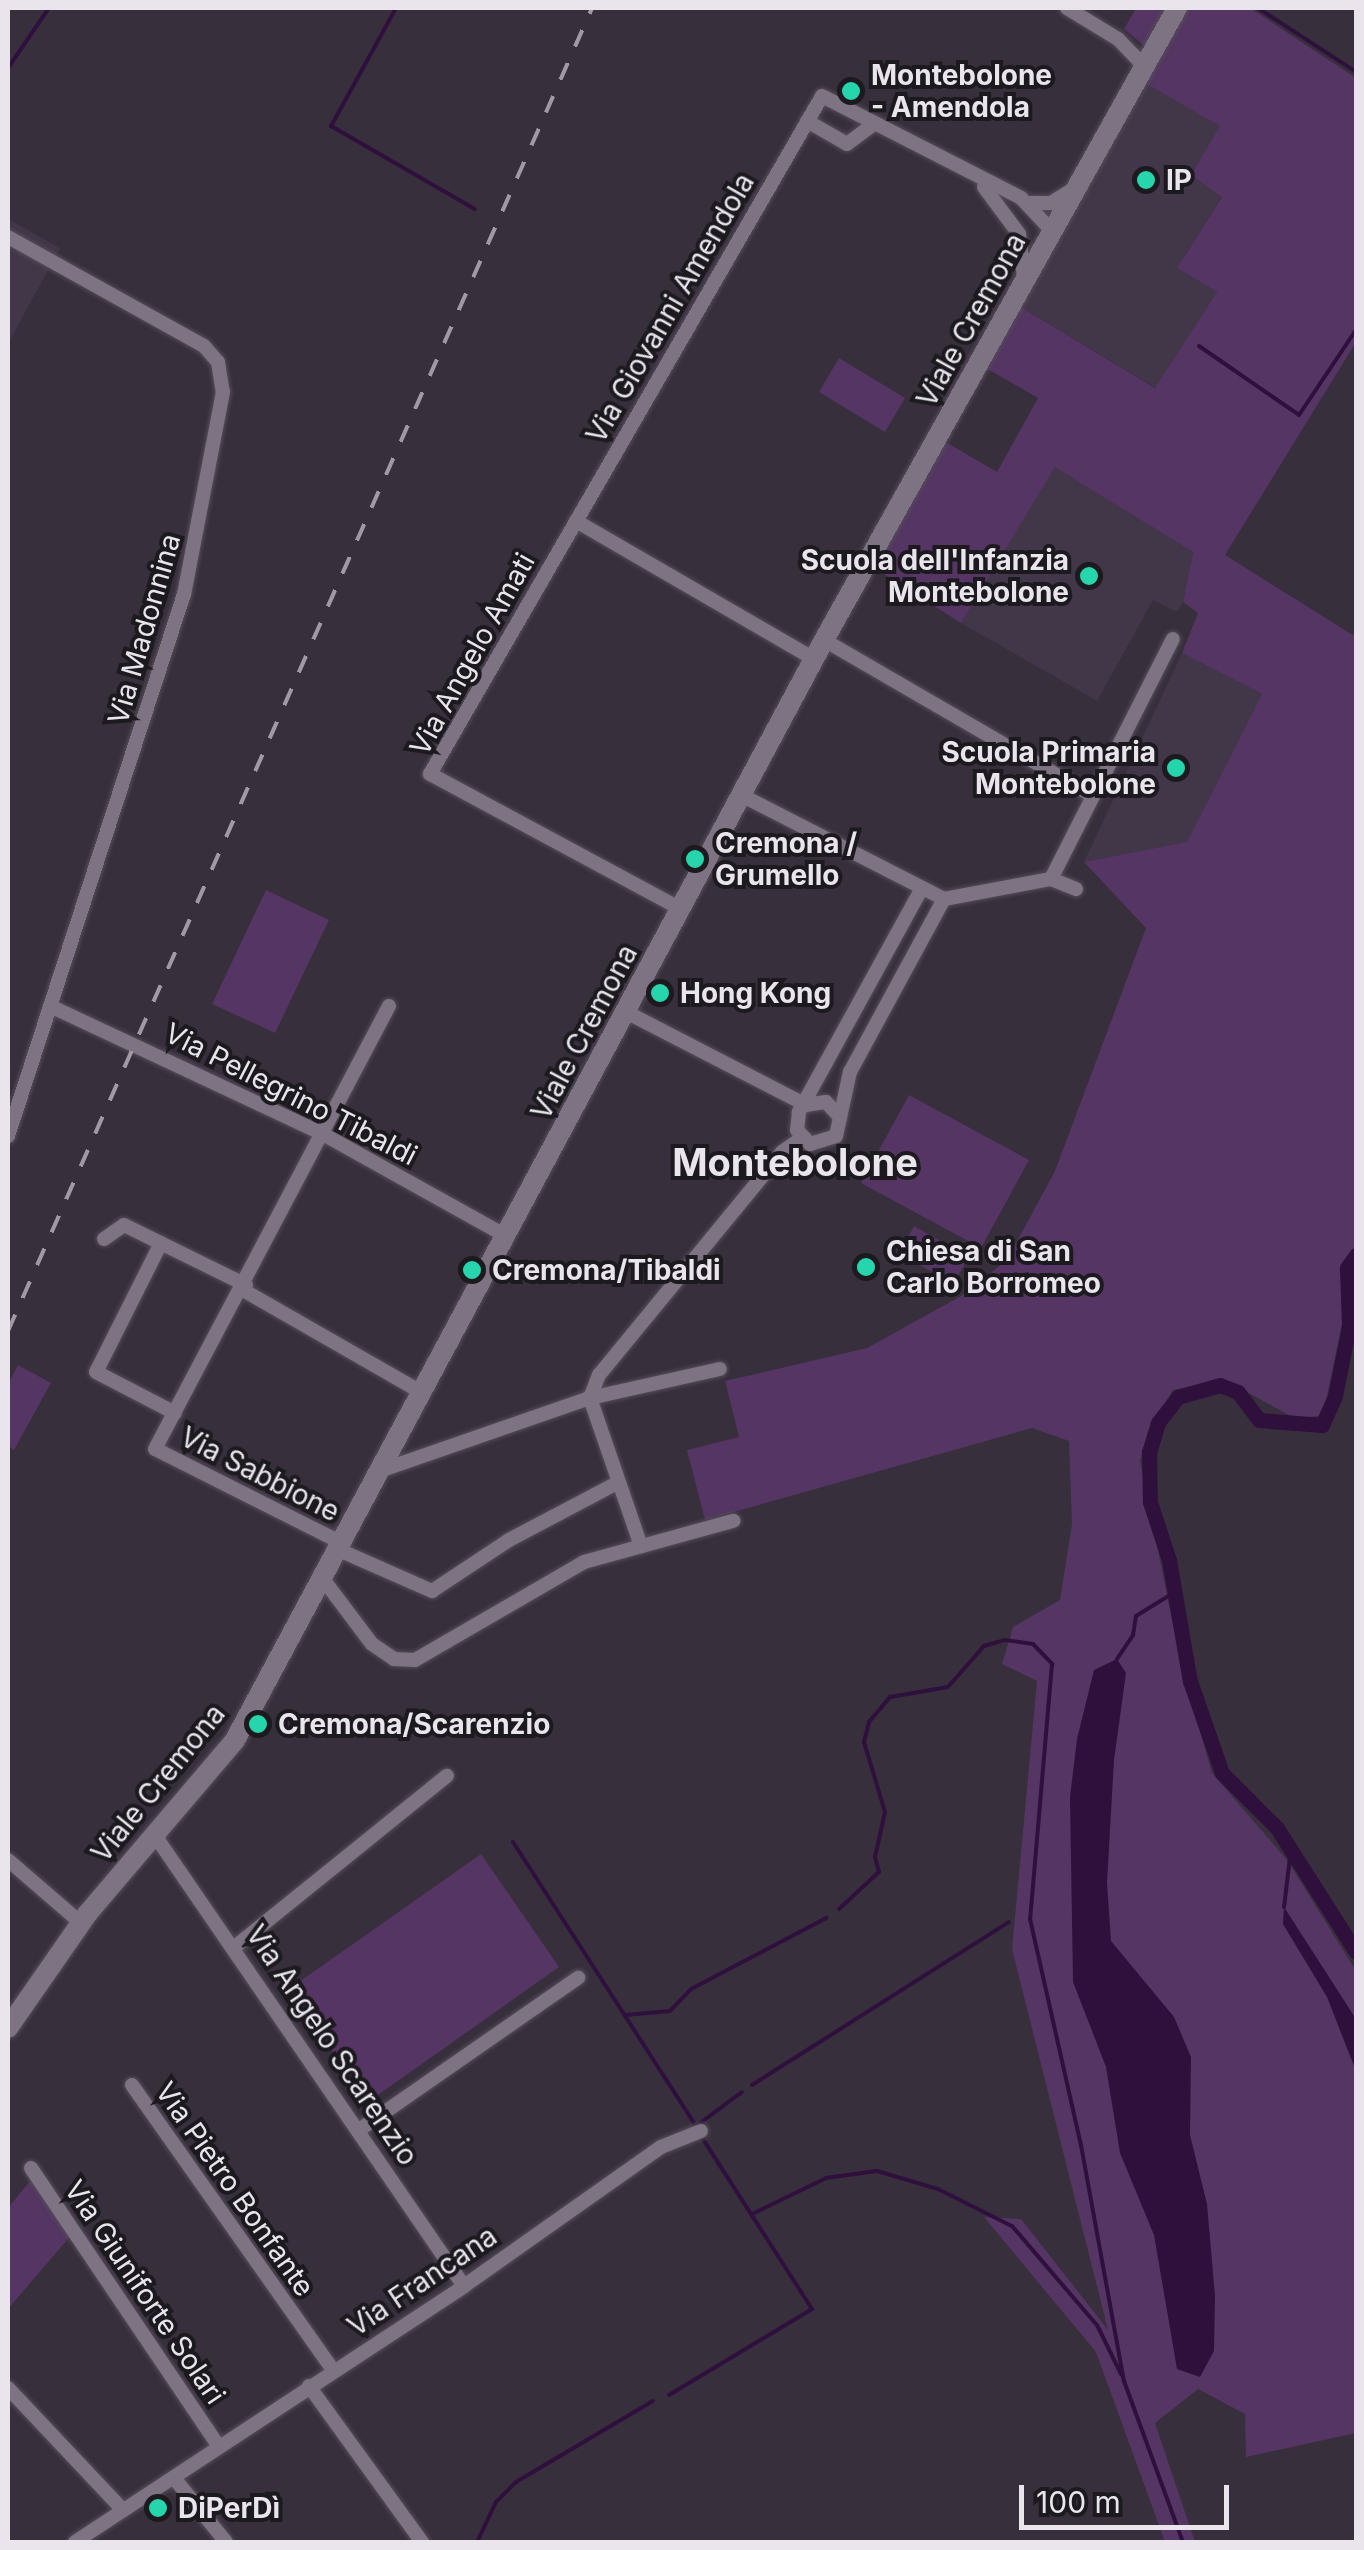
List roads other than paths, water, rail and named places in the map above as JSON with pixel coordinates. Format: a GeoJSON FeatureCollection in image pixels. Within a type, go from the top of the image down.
{"type":"FeatureCollection","features":[{"type":"Feature","properties":{"kind":"main road","name":"Viale Cremona"},"geometry":{"type":"LineString","coordinates":[[8,2028],[81,1923],[235,1740],[824,640],[1179,8]]}},
{"type":"Feature","properties":{"kind":"street"},"geometry":{"type":"LineString","coordinates":[[1067,8],[1118,39],[1145,67]]}},
{"type":"Feature","properties":{"kind":"street","name":"Via Giovanni Amendola"},"geometry":{"type":"LineString","coordinates":[[576,521],[822,96],[1026,203],[1050,234]]}},
{"type":"Feature","properties":{"kind":"street"},"geometry":{"type":"LineString","coordinates":[[808,121],[847,144],[874,124]]}},
{"type":"Feature","properties":{"kind":"street","name":"Via Giovanni Amendola"},"geometry":{"type":"LineString","coordinates":[[976,180],[1019,234]]}},
{"type":"Feature","properties":{"kind":"street"},"geometry":{"type":"LineString","coordinates":[[1026,203],[1051,203],[1079,184]]}},
{"type":"Feature","properties":{"kind":"street"},"geometry":{"type":"LineString","coordinates":[[1024,283],[1019,234],[1050,234]]}},
{"type":"Feature","properties":{"kind":"street","name":"Via Madonnina"},"geometry":{"type":"LineString","coordinates":[[8,236],[204,346],[218,362],[224,392],[184,594],[8,1136]]}},
{"type":"Feature","properties":{"kind":"street"},"geometry":{"type":"LineString","coordinates":[[576,521],[814,659]]}},
{"type":"Feature","properties":{"kind":"street","name":"Via Angelo Amati"},"geometry":{"type":"LineString","coordinates":[[576,521],[430,774],[681,909]]}},
{"type":"Feature","properties":{"kind":"street"},"geometry":{"type":"LineString","coordinates":[[1051,879],[1090,794],[1173,638]]}},
{"type":"Feature","properties":{"kind":"street"},"geometry":{"type":"LineString","coordinates":[[824,640],[1090,794]]}},
{"type":"Feature","properties":{"kind":"street"},"geometry":{"type":"LineString","coordinates":[[741,795],[944,900],[1051,879],[1076,890]]}},
{"type":"Feature","properties":{"kind":"street"},"geometry":{"type":"LineString","coordinates":[[802,1138],[796,1121],[922,888]]}},
{"type":"Feature","properties":{"kind":"street"},"geometry":{"type":"LineString","coordinates":[[641,1546],[590,1398],[612,1360],[782,1152],[802,1138],[829,1143],[857,1058],[944,900]]}},
{"type":"Feature","properties":{"kind":"street","name":"Via Pellegrino Tibaldi"},"geometry":{"type":"LineString","coordinates":[[50,1006],[323,1134],[506,1236]]}},
{"type":"Feature","properties":{"kind":"street"},"geometry":{"type":"LineString","coordinates":[[174,1412],[244,1288],[389,1006]]}},
{"type":"Feature","properties":{"kind":"street"},"geometry":{"type":"LineString","coordinates":[[626,1012],[806,1105],[826,1102],[840,1118]]}},
{"type":"Feature","properties":{"kind":"street"},"geometry":{"type":"LineString","coordinates":[[104,1238],[124,1225],[244,1288],[423,1393]]}},
{"type":"Feature","properties":{"kind":"street","name":"Via Sabbione"},"geometry":{"type":"LineString","coordinates":[[161,1243],[96,1372],[174,1412],[154,1449],[340,1547],[432,1591],[509,1540],[618,1482]]}},
{"type":"Feature","properties":{"kind":"street"},"geometry":{"type":"LineString","coordinates":[[382,1470],[590,1398],[720,1369]]}},
{"type":"Feature","properties":{"kind":"street"},"geometry":{"type":"LineString","coordinates":[[323,1578],[372,1644],[403,1661],[584,1562],[733,1521]]}},
{"type":"Feature","properties":{"kind":"street"},"geometry":{"type":"LineString","coordinates":[[236,1946],[447,1776]]}},
{"type":"Feature","properties":{"kind":"street","name":"Via Angelo Scarenzio"},"geometry":{"type":"LineString","coordinates":[[154,1834],[236,1946],[464,2286]]}},
{"type":"Feature","properties":{"kind":"street"},"geometry":{"type":"LineString","coordinates":[[8,1860],[81,1923]]}},
{"type":"Feature","properties":{"kind":"street"},"geometry":{"type":"LineString","coordinates":[[359,2130],[578,1978]]}},
{"type":"Feature","properties":{"kind":"street","name":"Via Pietro Bonfante"},"geometry":{"type":"LineString","coordinates":[[132,2085],[333,2370]]}},
{"type":"Feature","properties":{"kind":"street","name":"Via Francana"},"geometry":{"type":"LineString","coordinates":[[74,2542],[464,2286],[660,2147],[701,2131]]}},
{"type":"Feature","properties":{"kind":"street","name":"Via Giuniforte Solari"},"geometry":{"type":"LineString","coordinates":[[31,2168],[218,2444]]}},
{"type":"Feature","properties":{"kind":"street"},"geometry":{"type":"LineString","coordinates":[[309,2386],[422,2542]]}},
{"type":"Feature","properties":{"kind":"street"},"geometry":{"type":"LineString","coordinates":[[8,2388],[124,2510]]}},
{"type":"Feature","properties":{"kind":"street"},"geometry":{"type":"LineString","coordinates":[[174,2478],[226,2542]]}},
{"type":"Feature","properties":{"kind":"waterway"},"geometry":{"type":"LineString","coordinates":[[8,68],[49,8]]}},
{"type":"Feature","properties":{"kind":"waterway"},"geometry":{"type":"LineString","coordinates":[[396,8],[331,126],[475,209]]}},
{"type":"Feature","properties":{"kind":"waterway"},"geometry":{"type":"LineString","coordinates":[[1258,8],[1356,72]]}},
{"type":"Feature","properties":{"kind":"waterway"},"geometry":{"type":"LineString","coordinates":[[1199,346],[1299,415],[1356,330]]}},
{"type":"Feature","properties":{"kind":"waterway"},"geometry":{"type":"LineString","coordinates":[[1356,1255],[1347,1268],[1349,1326],[1335,1396],[1322,1425],[1259,1420],[1238,1392],[1220,1385],[1178,1397],[1158,1423],[1149,1452],[1150,1502],[1169,1560],[1190,1681],[1222,1773],[1277,1828],[1356,1952]]}},
{"type":"Feature","properties":{"kind":"waterway"},"geometry":{"type":"LineString","coordinates":[[1117,1659],[1133,1635],[1136,1616],[1175,1592]]}},
{"type":"Feature","properties":{"kind":"waterway"},"geometry":{"type":"LineString","coordinates":[[839,1909],[879,1872],[875,1857],[885,1812],[864,1742],[869,1722],[890,1697],[948,1687],[984,1646],[1005,1640],[1033,1644],[1052,1664],[1030,1919],[1081,2145],[1124,2381],[1183,2542]]}},
{"type":"Feature","properties":{"kind":"waterway"},"geometry":{"type":"LineString","coordinates":[[513,1842],[696,2126],[742,2092]]}},
{"type":"Feature","properties":{"kind":"waterway"},"geometry":{"type":"LineString","coordinates":[[1284,1907],[1291,1849]]}},
{"type":"Feature","properties":{"kind":"waterway"},"geometry":{"type":"LineString","coordinates":[[625,2015],[670,2011],[691,1989],[826,1918]]}},
{"type":"Feature","properties":{"kind":"waterway"},"geometry":{"type":"LineString","coordinates":[[752,2085],[1009,1922]]}},
{"type":"Feature","properties":{"kind":"waterway"},"geometry":{"type":"LineString","coordinates":[[669,2395],[812,2309],[701,2136]]}},
{"type":"Feature","properties":{"kind":"waterway"},"geometry":{"type":"LineString","coordinates":[[752,2214],[826,2178],[877,2171],[938,2189],[1012,2226],[1097,2325],[1121,2374]]}},
{"type":"Feature","properties":{"kind":"waterway"},"geometry":{"type":"LineString","coordinates":[[477,2542],[496,2502],[516,2482],[653,2401]]}},
{"type":"Feature","properties":{"kind":"railway"},"geometry":{"type":"LineString","coordinates":[[8,1331],[592,8]]}},
{"type":"Feature","properties":{"kind":"place","name":"Montebolone - Amendola"},"geometry":{"type":"Point","coordinates":[851,91]}},
{"type":"Feature","properties":{"kind":"place","name":"IP"},"geometry":{"type":"Point","coordinates":[1146,180]}},
{"type":"Feature","properties":{"kind":"place","name":"Scuola dell'Infanzia Montebolone"},"geometry":{"type":"Point","coordinates":[1089,576]}},
{"type":"Feature","properties":{"kind":"place","name":"Scuola Primaria Montebolone"},"geometry":{"type":"Point","coordinates":[1176,768]}},
{"type":"Feature","properties":{"kind":"place","name":"Cremona / Grumello"},"geometry":{"type":"Point","coordinates":[695,859]}},
{"type":"Feature","properties":{"kind":"place","name":"Hong Kong"},"geometry":{"type":"Point","coordinates":[660,993]}},
{"type":"Feature","properties":{"kind":"place","name":"Chiesa di San Carlo Borromeo"},"geometry":{"type":"Point","coordinates":[866,1267]}},
{"type":"Feature","properties":{"kind":"place","name":"Cremona/Tibaldi"},"geometry":{"type":"Point","coordinates":[472,1270]}},
{"type":"Feature","properties":{"kind":"place","name":"Cremona/Scarenzio"},"geometry":{"type":"Point","coordinates":[258,1724]}},
{"type":"Feature","properties":{"kind":"place","name":"DiPerDì"},"geometry":{"type":"Point","coordinates":[158,2508]}},
{"type":"Feature","properties":{"kind":"district","name":"Montebolone"},"geometry":{"type":"Point","coordinates":[795,1163]}}]}
